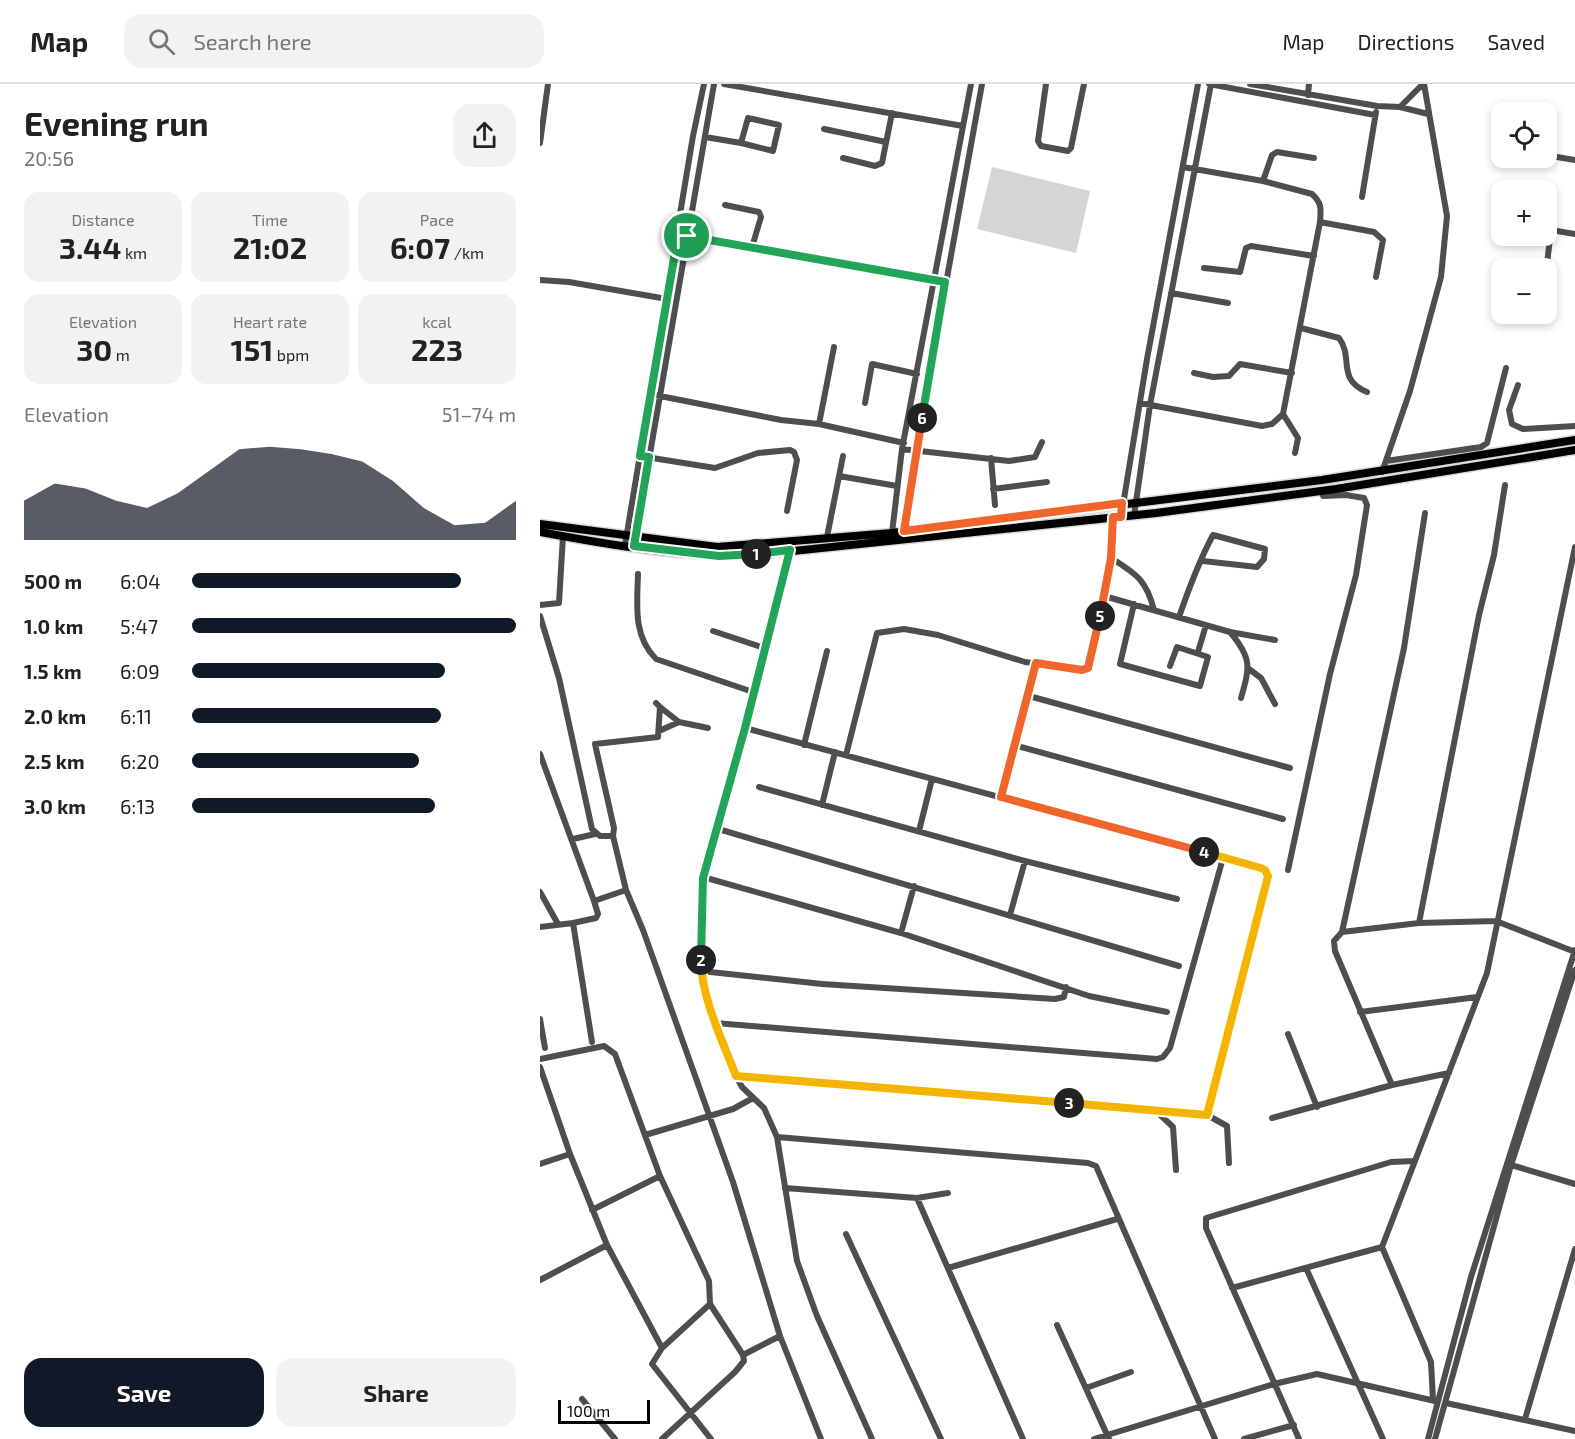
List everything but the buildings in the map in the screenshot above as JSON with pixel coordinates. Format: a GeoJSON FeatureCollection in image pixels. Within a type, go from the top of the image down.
{"type":"FeatureCollection","features":[{"type":"Feature","properties":{"kind":"main road"},"geometry":{"type":"LineString","coordinates":[[540,524],[719,556],[827,537],[892,533],[1382,471],[1575,440]]}},
{"type":"Feature","properties":{"kind":"main road"},"geometry":{"type":"LineString","coordinates":[[790,545],[893,542],[1134,516],[1322,491],[1575,450]]}},
{"type":"Feature","properties":{"kind":"main road"},"geometry":{"type":"LineString","coordinates":[[540,532],[630,541]]}},
{"type":"Feature","properties":{"kind":"street"},"geometry":{"type":"LineString","coordinates":[[540,143],[541,121],[548,84]]}},
{"type":"Feature","properties":{"kind":"street"},"geometry":{"type":"LineString","coordinates":[[630,541],[650,394],[693,136],[704,84]]}},
{"type":"Feature","properties":{"kind":"street"},"geometry":{"type":"LineString","coordinates":[[630,541],[649,457],[714,84]]}},
{"type":"Feature","properties":{"kind":"street"},"geometry":{"type":"LineString","coordinates":[[724,84],[963,126]]}},
{"type":"Feature","properties":{"kind":"street"},"geometry":{"type":"LineString","coordinates":[[892,533],[903,446],[971,84]]}},
{"type":"Feature","properties":{"kind":"street"},"geometry":{"type":"LineString","coordinates":[[904,531],[915,450],[982,84]]}},
{"type":"Feature","properties":{"kind":"street"},"geometry":{"type":"LineString","coordinates":[[1046,84],[1038,141],[1041,146],[1068,151],[1071,148],[1084,84]]}},
{"type":"Feature","properties":{"kind":"street"},"geometry":{"type":"LineString","coordinates":[[846,755],[877,633],[904,629],[938,635],[1036,663],[1082,670],[1088,668],[1104,596],[1117,517],[1122,503],[1198,84]]}},
{"type":"Feature","properties":{"kind":"street"},"geometry":{"type":"LineString","coordinates":[[1134,516],[1149,405],[1210,84],[1375,115]]}},
{"type":"Feature","properties":{"kind":"street"},"geometry":{"type":"LineString","coordinates":[[1250,84],[1377,106],[1400,107],[1428,114]]}},
{"type":"Feature","properties":{"kind":"street"},"geometry":{"type":"LineString","coordinates":[[1308,95],[1309,84]]}},
{"type":"Feature","properties":{"kind":"street"},"geometry":{"type":"LineString","coordinates":[[1400,107],[1424,84]]}},
{"type":"Feature","properties":{"kind":"street"},"geometry":{"type":"LineString","coordinates":[[1382,471],[1410,391],[1441,277],[1448,216],[1424,84]]}},
{"type":"Feature","properties":{"kind":"street"},"geometry":{"type":"LineString","coordinates":[[1362,197],[1377,106]]}},
{"type":"Feature","properties":{"kind":"street"},"geometry":{"type":"LineString","coordinates":[[843,158],[879,166],[882,163],[892,113]]}},
{"type":"Feature","properties":{"kind":"street"},"geometry":{"type":"LineString","coordinates":[[705,137],[773,151],[779,125],[748,118],[741,143]]}},
{"type":"Feature","properties":{"kind":"street"},"geometry":{"type":"LineString","coordinates":[[824,129],[886,142]]}},
{"type":"Feature","properties":{"kind":"street"},"geometry":{"type":"LineString","coordinates":[[1263,181],[1272,155],[1277,153],[1314,158]]}},
{"type":"Feature","properties":{"kind":"street"},"geometry":{"type":"LineString","coordinates":[[1557,157],[1575,160]]}},
{"type":"Feature","properties":{"kind":"street"},"geometry":{"type":"LineString","coordinates":[[1140,403],[1262,426],[1272,424],[1283,414],[1301,328],[1322,206],[1312,194],[1263,181],[1183,167]]}},
{"type":"Feature","properties":{"kind":"street"},"geometry":{"type":"LineString","coordinates":[[725,205],[759,212],[761,217],[752,247]]}},
{"type":"Feature","properties":{"kind":"street"},"geometry":{"type":"LineString","coordinates":[[1320,222],[1374,232],[1381,236],[1383,240],[1376,278]]}},
{"type":"Feature","properties":{"kind":"street"},"geometry":{"type":"LineString","coordinates":[[1548,258],[1551,230],[1575,234]]}},
{"type":"Feature","properties":{"kind":"street"},"geometry":{"type":"LineString","coordinates":[[678,235],[945,282]]}},
{"type":"Feature","properties":{"kind":"street"},"geometry":{"type":"LineString","coordinates":[[1204,268],[1240,272],[1246,248],[1251,246],[1314,256]]}},
{"type":"Feature","properties":{"kind":"street"},"geometry":{"type":"LineString","coordinates":[[540,280],[568,282],[667,299]]}},
{"type":"Feature","properties":{"kind":"street"},"geometry":{"type":"LineString","coordinates":[[1170,293],[1228,303]]}},
{"type":"Feature","properties":{"kind":"street"},"geometry":{"type":"LineString","coordinates":[[1301,328],[1339,338],[1344,345],[1346,368],[1353,384],[1367,392]]}},
{"type":"Feature","properties":{"kind":"street"},"geometry":{"type":"LineString","coordinates":[[819,424],[834,347]]}},
{"type":"Feature","properties":{"kind":"street"},"geometry":{"type":"LineString","coordinates":[[865,403],[872,364],[916,374]]}},
{"type":"Feature","properties":{"kind":"street"},"geometry":{"type":"LineString","coordinates":[[1194,374],[1213,377],[1229,375],[1240,364],[1292,373]]}},
{"type":"Feature","properties":{"kind":"street"},"geometry":{"type":"LineString","coordinates":[[1386,461],[1481,447],[1487,443],[1506,368]]}},
{"type":"Feature","properties":{"kind":"street"},"geometry":{"type":"LineString","coordinates":[[1518,386],[1509,411],[1512,424],[1523,429],[1575,426]]}},
{"type":"Feature","properties":{"kind":"street"},"geometry":{"type":"LineString","coordinates":[[650,394],[781,420],[819,424],[915,450],[1009,461],[1035,457],[1041,442]]}},
{"type":"Feature","properties":{"kind":"street"},"geometry":{"type":"LineString","coordinates":[[1283,414],[1298,438],[1295,453]]}},
{"type":"Feature","properties":{"kind":"street"},"geometry":{"type":"LineString","coordinates":[[640,456],[715,468],[758,453],[790,450],[794,452],[797,460],[787,511]]}},
{"type":"Feature","properties":{"kind":"street"},"geometry":{"type":"LineString","coordinates":[[827,537],[843,456]]}},
{"type":"Feature","properties":{"kind":"street"},"geometry":{"type":"LineString","coordinates":[[992,458],[995,505]]}},
{"type":"Feature","properties":{"kind":"street"},"geometry":{"type":"LineString","coordinates":[[839,476],[897,486]]}},
{"type":"Feature","properties":{"kind":"street"},"geometry":{"type":"LineString","coordinates":[[993,489],[1047,482]]}},
{"type":"Feature","properties":{"kind":"street"},"geometry":{"type":"LineString","coordinates":[[1419,923],[1479,615],[1494,555],[1505,485]]}},
{"type":"Feature","properties":{"kind":"street"},"geometry":{"type":"LineString","coordinates":[[1288,870],[1330,674],[1356,575],[1367,505],[1364,498],[1356,495],[1323,496],[1322,491]]}},
{"type":"Feature","properties":{"kind":"street"},"geometry":{"type":"LineString","coordinates":[[1342,932],[1404,648],[1425,513]]}},
{"type":"Feature","properties":{"kind":"street"},"geometry":{"type":"LineString","coordinates":[[1179,617],[1195,568],[1203,561],[1215,534],[1265,549],[1264,559],[1257,567],[1203,561]]}},
{"type":"Feature","properties":{"kind":"street"},"geometry":{"type":"LineString","coordinates":[[540,604],[559,603],[563,536]]}},
{"type":"Feature","properties":{"kind":"street"},"geometry":{"type":"LineString","coordinates":[[790,545],[745,728],[715,828],[703,878],[701,971],[716,1023],[736,1076],[764,1108],[777,1137],[797,1261],[817,1316],[872,1439]]}},
{"type":"Feature","properties":{"kind":"street"},"geometry":{"type":"LineString","coordinates":[[1435,1439],[1439,1402],[1431,1362],[1382,1247],[1413,1161],[1487,973],[1575,547]]}},
{"type":"Feature","properties":{"kind":"street"},"geometry":{"type":"LineString","coordinates":[[1111,558],[1139,576],[1149,591],[1154,610]]}},
{"type":"Feature","properties":{"kind":"street"},"geometry":{"type":"LineString","coordinates":[[638,574],[637,621],[644,647],[656,659],[753,692]]}},
{"type":"Feature","properties":{"kind":"street"},"geometry":{"type":"LineString","coordinates":[[1104,596],[1230,632],[1275,640]]}},
{"type":"Feature","properties":{"kind":"street"},"geometry":{"type":"LineString","coordinates":[[1134,604],[1120,664],[1200,686],[1208,661],[1206,654],[1177,647],[1170,666]]}},
{"type":"Feature","properties":{"kind":"street"},"geometry":{"type":"LineString","coordinates":[[540,616],[559,678],[595,834]]}},
{"type":"Feature","properties":{"kind":"street"},"geometry":{"type":"LineString","coordinates":[[1198,652],[1206,625]]}},
{"type":"Feature","properties":{"kind":"street"},"geometry":{"type":"LineString","coordinates":[[713,632],[764,648]]}},
{"type":"Feature","properties":{"kind":"street"},"geometry":{"type":"LineString","coordinates":[[1230,632],[1238,642],[1249,669],[1261,678],[1275,704]]}},
{"type":"Feature","properties":{"kind":"street"},"geometry":{"type":"LineString","coordinates":[[804,745],[827,651]]}},
{"type":"Feature","properties":{"kind":"street"},"geometry":{"type":"LineString","coordinates":[[1001,797],[1036,663]]}},
{"type":"Feature","properties":{"kind":"street"},"geometry":{"type":"LineString","coordinates":[[1241,698],[1249,669]]}},
{"type":"Feature","properties":{"kind":"street"},"geometry":{"type":"LineString","coordinates":[[1029,696],[1290,768]]}},
{"type":"Feature","properties":{"kind":"street"},"geometry":{"type":"LineString","coordinates":[[708,728],[679,722],[658,705],[659,731],[655,739],[595,744],[626,890],[643,930],[733,1182],[780,1336],[821,1439]]}},
{"type":"Feature","properties":{"kind":"street"},"geometry":{"type":"LineString","coordinates":[[659,731],[679,722]]}},
{"type":"Feature","properties":{"kind":"street"},"geometry":{"type":"LineString","coordinates":[[745,728],[1265,870],[1268,876],[1207,1115]]}},
{"type":"Feature","properties":{"kind":"street"},"geometry":{"type":"LineString","coordinates":[[1014,745],[1283,819]]}},
{"type":"Feature","properties":{"kind":"street"},"geometry":{"type":"LineString","coordinates":[[822,805],[835,752]]}},
{"type":"Feature","properties":{"kind":"street"},"geometry":{"type":"LineString","coordinates":[[540,754],[573,839],[598,917],[540,927]]}},
{"type":"Feature","properties":{"kind":"street"},"geometry":{"type":"LineString","coordinates":[[919,831],[932,779]]}},
{"type":"Feature","properties":{"kind":"street"},"geometry":{"type":"LineString","coordinates":[[759,787],[1025,861],[1177,900]]}},
{"type":"Feature","properties":{"kind":"street"},"geometry":{"type":"LineString","coordinates":[[715,828],[1179,966]]}},
{"type":"Feature","properties":{"kind":"street"},"geometry":{"type":"LineString","coordinates":[[573,839],[595,834],[613,836]]}},
{"type":"Feature","properties":{"kind":"street"},"geometry":{"type":"LineString","coordinates":[[716,1023],[1074,1053],[1163,1057],[1170,1048],[1223,858]]}},
{"type":"Feature","properties":{"kind":"street"},"geometry":{"type":"LineString","coordinates":[[1010,915],[1025,861]]}},
{"type":"Feature","properties":{"kind":"street"},"geometry":{"type":"LineString","coordinates":[[703,878],[901,933],[1096,998],[1167,1012]]}},
{"type":"Feature","properties":{"kind":"street"},"geometry":{"type":"LineString","coordinates":[[901,933],[914,886]]}},
{"type":"Feature","properties":{"kind":"street"},"geometry":{"type":"LineString","coordinates":[[594,901],[626,890]]}},
{"type":"Feature","properties":{"kind":"street"},"geometry":{"type":"LineString","coordinates":[[540,892],[558,924]]}},
{"type":"Feature","properties":{"kind":"street"},"geometry":{"type":"LineString","coordinates":[[1392,1085],[1359,1011],[1334,946],[1336,936],[1342,932],[1419,923],[1496,921],[1575,951],[1428,1439]]}},
{"type":"Feature","properties":{"kind":"street"},"geometry":{"type":"LineString","coordinates":[[573,923],[592,1042]]}},
{"type":"Feature","properties":{"kind":"street"},"geometry":{"type":"LineString","coordinates":[[1484,1247],[1575,970]]}},
{"type":"Feature","properties":{"kind":"street"},"geometry":{"type":"LineString","coordinates":[[701,971],[854,987],[1055,999],[1064,997],[1066,987]]}},
{"type":"Feature","properties":{"kind":"street"},"geometry":{"type":"LineString","coordinates":[[1359,1011],[1477,997]]}},
{"type":"Feature","properties":{"kind":"street"},"geometry":{"type":"LineString","coordinates":[[540,1019],[545,1048]]}},
{"type":"Feature","properties":{"kind":"street"},"geometry":{"type":"LineString","coordinates":[[1288,1034],[1317,1107]]}},
{"type":"Feature","properties":{"kind":"street"},"geometry":{"type":"LineString","coordinates":[[540,1059],[604,1046],[610,1048],[615,1054],[660,1176],[709,1281],[710,1304],[743,1355],[741,1366],[662,1439]]}},
{"type":"Feature","properties":{"kind":"street"},"geometry":{"type":"LineString","coordinates":[[540,1067],[570,1154],[607,1245],[662,1348]]}},
{"type":"Feature","properties":{"kind":"street"},"geometry":{"type":"LineString","coordinates":[[1272,1118],[1392,1085],[1449,1073]]}},
{"type":"Feature","properties":{"kind":"street"},"geometry":{"type":"LineString","coordinates":[[736,1076],[1207,1115],[1227,1126],[1229,1163]]}},
{"type":"Feature","properties":{"kind":"street"},"geometry":{"type":"LineString","coordinates":[[645,1135],[710,1117],[733,1109],[753,1098]]}},
{"type":"Feature","properties":{"kind":"street"},"geometry":{"type":"LineString","coordinates":[[1154,1110],[1171,1122],[1173,1127],[1176,1170]]}},
{"type":"Feature","properties":{"kind":"street"},"geometry":{"type":"LineString","coordinates":[[777,1137],[1093,1164],[1215,1439]]}},
{"type":"Feature","properties":{"kind":"street"},"geometry":{"type":"LineString","coordinates":[[540,1164],[570,1154]]}},
{"type":"Feature","properties":{"kind":"street"},"geometry":{"type":"LineString","coordinates":[[1299,1439],[1206,1228],[1206,1218],[1391,1162],[1413,1161]]}},
{"type":"Feature","properties":{"kind":"street"},"geometry":{"type":"LineString","coordinates":[[1511,1165],[1575,1184]]}},
{"type":"Feature","properties":{"kind":"street"},"geometry":{"type":"LineString","coordinates":[[592,1210],[660,1176]]}},
{"type":"Feature","properties":{"kind":"street"},"geometry":{"type":"LineString","coordinates":[[785,1188],[917,1198],[948,1192]]}},
{"type":"Feature","properties":{"kind":"street"},"geometry":{"type":"LineString","coordinates":[[917,1198],[1023,1439]]}},
{"type":"Feature","properties":{"kind":"street"},"geometry":{"type":"LineString","coordinates":[[948,1268],[1117,1219]]}},
{"type":"Feature","properties":{"kind":"street"},"geometry":{"type":"LineString","coordinates":[[846,1234],[941,1439]]}},
{"type":"Feature","properties":{"kind":"street"},"geometry":{"type":"LineString","coordinates":[[540,1280],[607,1245]]}},
{"type":"Feature","properties":{"kind":"street"},"geometry":{"type":"LineString","coordinates":[[1232,1288],[1382,1247]]}},
{"type":"Feature","properties":{"kind":"street"},"geometry":{"type":"LineString","coordinates":[[1525,1419],[1575,1249]]}},
{"type":"Feature","properties":{"kind":"street"},"geometry":{"type":"LineString","coordinates":[[1305,1268],[1360,1384],[1383,1439]]}},
{"type":"Feature","properties":{"kind":"street"},"geometry":{"type":"LineString","coordinates":[[710,1304],[662,1348],[654,1359],[654,1368],[711,1439]]}},
{"type":"Feature","properties":{"kind":"street"},"geometry":{"type":"LineString","coordinates":[[1057,1325],[1108,1437]]}},
{"type":"Feature","properties":{"kind":"street"},"geometry":{"type":"LineString","coordinates":[[743,1355],[780,1336]]}},
{"type":"Feature","properties":{"kind":"street"},"geometry":{"type":"LineString","coordinates":[[1086,1388],[1131,1372]]}},
{"type":"Feature","properties":{"kind":"street"},"geometry":{"type":"LineString","coordinates":[[1094,1439],[1108,1437],[1274,1384],[1317,1374],[1575,1431]]}},
{"type":"Feature","properties":{"kind":"street"},"geometry":{"type":"LineString","coordinates":[[582,1399],[615,1439]]}},
{"type":"Feature","properties":{"kind":"street"},"geometry":{"type":"LineString","coordinates":[[1244,1439],[1294,1425]]}},
{"type":"Feature","properties":{"kind":"shaded area"},"geometry":{"type":"Polygon","coordinates":[[[992,167],[1090,191],[1076,253],[977,229],[992,167]]]}},
{"type":"Feature","properties":{"kind":"route"},"geometry":{"type":"LineString","coordinates":[[678,235],[687,236],[945,282],[906,504],[904,531],[1012,519],[1122,503],[1121,517],[1113,517],[1111,558],[1091,662],[1088,668],[1082,670],[1036,663],[1001,797],[1261,868],[1267,872],[1268,876],[1207,1115],[736,1076],[716,1023],[701,971],[703,878],[715,828],[745,728],[790,550],[754,555],[719,556],[675,553],[634,546],[649,457],[640,456],[650,394],[678,235]]}}]}
